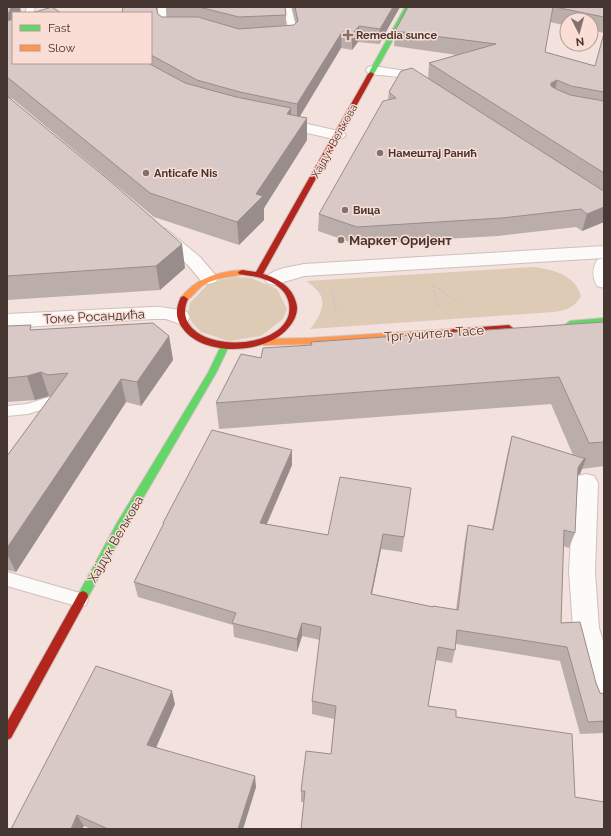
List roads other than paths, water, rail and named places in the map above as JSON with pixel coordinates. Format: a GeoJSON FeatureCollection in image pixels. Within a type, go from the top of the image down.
{"type":"FeatureCollection","features":[{"type":"Feature","properties":{"kind":"street","name":"Хајдук Вељкова"},"geometry":{"type":"LineString","coordinates":[[266,276],[278,242],[408,7]]}},
{"type":"Feature","properties":{"kind":"street"},"geometry":{"type":"LineString","coordinates":[[373,70],[408,75],[437,95]]}},
{"type":"Feature","properties":{"kind":"street"},"geometry":{"type":"LineString","coordinates":[[261,119],[338,135]]}},
{"type":"Feature","properties":{"kind":"street"},"geometry":{"type":"LineString","coordinates":[[146,220],[194,261],[209,278]]}},
{"type":"Feature","properties":{"kind":"street"},"geometry":{"type":"LineString","coordinates":[[266,276],[286,288],[293,299],[294,311],[290,323],[279,334],[263,342],[244,346],[225,346],[209,343],[195,336],[186,327],[180,317],[181,305],[186,294],[196,285],[209,278],[225,273],[236,272],[266,276],[328,269],[604,252]]}},
{"type":"Feature","properties":{"kind":"street"},"geometry":{"type":"LineString","coordinates":[[604,264],[602,267],[602,277],[604,282]]}},
{"type":"Feature","properties":{"kind":"street","name":"Томе Росандића"},"geometry":{"type":"LineString","coordinates":[[7,321],[152,313],[180,317]]}},
{"type":"Feature","properties":{"kind":"street"},"geometry":{"type":"LineString","coordinates":[[557,325],[604,321]]}},
{"type":"Feature","properties":{"kind":"street","name":"Трг учитељ Тасе"},"geometry":{"type":"LineString","coordinates":[[263,342],[341,340],[519,328]]}},
{"type":"Feature","properties":{"kind":"street","name":"Хајдук Вељкова"},"geometry":{"type":"LineString","coordinates":[[7,734],[121,526],[212,373],[225,346]]}},
{"type":"Feature","properties":{"kind":"street"},"geometry":{"type":"LineString","coordinates":[[586,483],[582,572],[586,628],[604,695]]}},
{"type":"Feature","properties":{"kind":"lane"},"geometry":{"type":"LineString","coordinates":[[162,7],[162,18],[165,29],[179,29]]}},
{"type":"Feature","properties":{"kind":"lane"},"geometry":{"type":"LineString","coordinates":[[276,38],[293,37],[287,7]]}},
{"type":"Feature","properties":{"kind":"lane"},"geometry":{"type":"LineString","coordinates":[[7,411],[28,409],[50,402]]}},
{"type":"Feature","properties":{"kind":"lane"},"geometry":{"type":"LineString","coordinates":[[7,579],[80,600]]}},
{"type":"Feature","properties":{"kind":"place","name":"Remedia sunce"},"geometry":{"type":"Point","coordinates":[348,35]}},
{"type":"Feature","properties":{"kind":"place","name":"Намештај Ранић"},"geometry":{"type":"Point","coordinates":[380,153]}},
{"type":"Feature","properties":{"kind":"place","name":"Anticafe Nis"},"geometry":{"type":"Point","coordinates":[146,173]}},
{"type":"Feature","properties":{"kind":"place","name":"Вица"},"geometry":{"type":"Point","coordinates":[345,210]}},
{"type":"Feature","properties":{"kind":"place","name":"Маркет Оријент"},"geometry":{"type":"Point","coordinates":[341,240]}}]}
